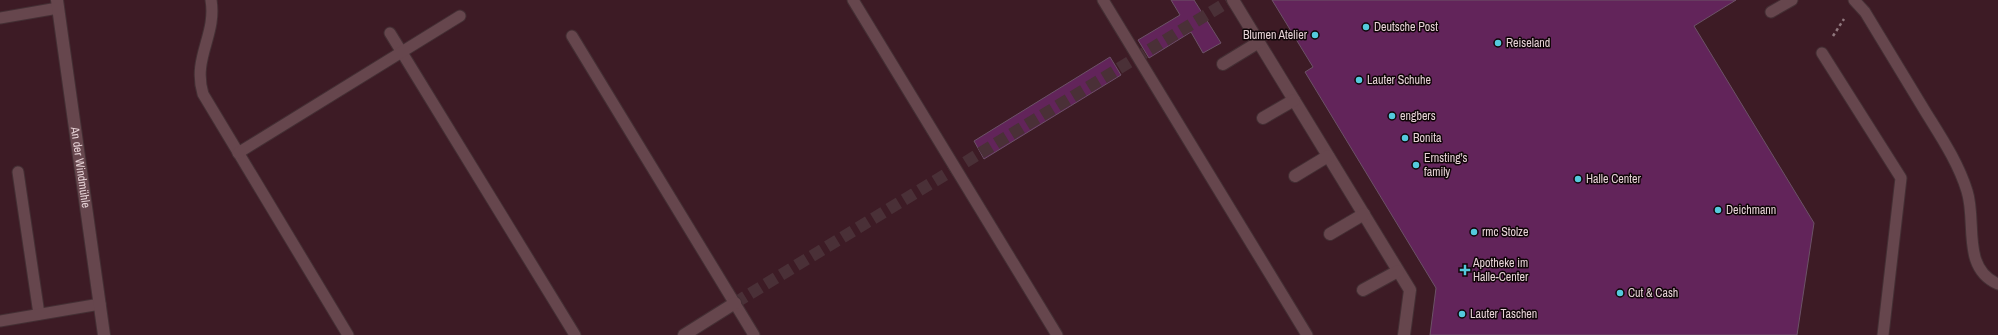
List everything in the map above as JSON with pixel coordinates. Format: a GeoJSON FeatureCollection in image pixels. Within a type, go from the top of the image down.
{"type":"FeatureCollection","features":[{"type":"Feature","properties":{"kind":"street"},"geometry":{"type":"LineString","coordinates":[[1233,0],[1410,290],[1404,335]]}},
{"type":"Feature","properties":{"kind":"street","name":"An der Windmühle"},"geometry":{"type":"LineString","coordinates":[[58,4],[104,335]]}},
{"type":"Feature","properties":{"kind":"street"},"geometry":{"type":"LineString","coordinates":[[1223,64],[1259,42]]}},
{"type":"Feature","properties":{"kind":"street"},"geometry":{"type":"LineString","coordinates":[[1263,118],[1294,100]]}},
{"type":"Feature","properties":{"kind":"street"},"geometry":{"type":"LineString","coordinates":[[1295,176],[1328,156]]}},
{"type":"Feature","properties":{"kind":"street"},"geometry":{"type":"LineString","coordinates":[[1330,234],[1364,214]]}},
{"type":"Feature","properties":{"kind":"street"},"geometry":{"type":"LineString","coordinates":[[1363,290],[1398,271]]}},
{"type":"Feature","properties":{"kind":"street"},"geometry":{"type":"LineString","coordinates":[[684,335],[735,303]]}},
{"type":"Feature","properties":{"kind":"lane"},"geometry":{"type":"LineString","coordinates":[[211,0],[212,23],[200,62],[200,85],[203,94],[348,335]]}},
{"type":"Feature","properties":{"kind":"lane"},"geometry":{"type":"LineString","coordinates":[[853,0],[1057,335]]}},
{"type":"Feature","properties":{"kind":"lane"},"geometry":{"type":"LineString","coordinates":[[1103,0],[1307,335]]}},
{"type":"Feature","properties":{"kind":"lane"},"geometry":{"type":"LineString","coordinates":[[1770,12],[1792,0]]}},
{"type":"Feature","properties":{"kind":"lane"},"geometry":{"type":"LineString","coordinates":[[1855,1],[1865,12],[1951,153],[1968,193],[1972,214],[1972,245],[1974,256],[1978,266],[1985,275],[1998,284]]}},
{"type":"Feature","properties":{"kind":"lane"},"geometry":{"type":"LineString","coordinates":[[0,18],[58,4]]}},
{"type":"Feature","properties":{"kind":"lane"},"geometry":{"type":"LineString","coordinates":[[238,153],[460,16]]}},
{"type":"Feature","properties":{"kind":"lane"},"geometry":{"type":"LineString","coordinates":[[390,33],[442,115],[575,335]]}},
{"type":"Feature","properties":{"kind":"lane"},"geometry":{"type":"LineString","coordinates":[[572,36],[754,335]]}},
{"type":"Feature","properties":{"kind":"lane"},"geometry":{"type":"LineString","coordinates":[[1822,53],[1902,178],[1883,335]]}},
{"type":"Feature","properties":{"kind":"lane"},"geometry":{"type":"LineString","coordinates":[[18,172],[38,314]]}},
{"type":"Feature","properties":{"kind":"lane"},"geometry":{"type":"LineString","coordinates":[[0,321],[100,304]]}},
{"type":"Feature","properties":{"kind":"path"},"geometry":{"type":"LineString","coordinates":[[1822,53],[1855,1]]}},
{"type":"Feature","properties":{"kind":"shaded area"},"geometry":{"type":"Polygon","coordinates":[[[0,0],[1998,0],[1998,335],[0,335],[0,0]]]}},
{"type":"Feature","properties":{"kind":"building"},"geometry":{"type":"Polygon","coordinates":[[[1171,0],[1194,0],[1221,43],[1203,53],[1191,32],[1149,58],[1138,40],[1180,15],[1171,0]]]}},
{"type":"Feature","properties":{"kind":"building","name":"Halle Center"},"geometry":{"type":"Polygon","coordinates":[[[1272,0],[1736,0],[1694,26],[1814,223],[1797,335],[1430,335],[1436,288],[1305,72],[1313,67],[1272,0]]]}},
{"type":"Feature","properties":{"kind":"building"},"geometry":{"type":"Polygon","coordinates":[[[1110,57],[1121,75],[984,159],[974,141],[1110,57]]]}},
{"type":"Feature","properties":{"kind":"tunnel"},"geometry":{"type":"LineString","coordinates":[[735,303],[1231,0]]}},
{"type":"Feature","properties":{"kind":"place","name":"Deutsche Post"},"geometry":{"type":"Point","coordinates":[1366,27]}},
{"type":"Feature","properties":{"kind":"place","name":"Blumen Atelier"},"geometry":{"type":"Point","coordinates":[1315,35]}},
{"type":"Feature","properties":{"kind":"place","name":"Reiseland"},"geometry":{"type":"Point","coordinates":[1498,43]}},
{"type":"Feature","properties":{"kind":"place","name":"Lauter Schuhe"},"geometry":{"type":"Point","coordinates":[1359,80]}},
{"type":"Feature","properties":{"kind":"place","name":"engbers"},"geometry":{"type":"Point","coordinates":[1392,116]}},
{"type":"Feature","properties":{"kind":"place","name":"Bonita"},"geometry":{"type":"Point","coordinates":[1405,138]}},
{"type":"Feature","properties":{"kind":"place","name":"Ernsting's family"},"geometry":{"type":"Point","coordinates":[1416,165]}},
{"type":"Feature","properties":{"kind":"place","name":"Halle Center"},"geometry":{"type":"Point","coordinates":[1578,179]}},
{"type":"Feature","properties":{"kind":"place","name":"Deichmann"},"geometry":{"type":"Point","coordinates":[1718,210]}},
{"type":"Feature","properties":{"kind":"place","name":"rmc Stolze"},"geometry":{"type":"Point","coordinates":[1474,232]}},
{"type":"Feature","properties":{"kind":"place","name":"Apotheke im Halle-Center"},"geometry":{"type":"Point","coordinates":[1465,270]}},
{"type":"Feature","properties":{"kind":"place","name":"Cut & Cash"},"geometry":{"type":"Point","coordinates":[1620,293]}},
{"type":"Feature","properties":{"kind":"place","name":"Lauter Taschen"},"geometry":{"type":"Point","coordinates":[1462,314]}}]}
